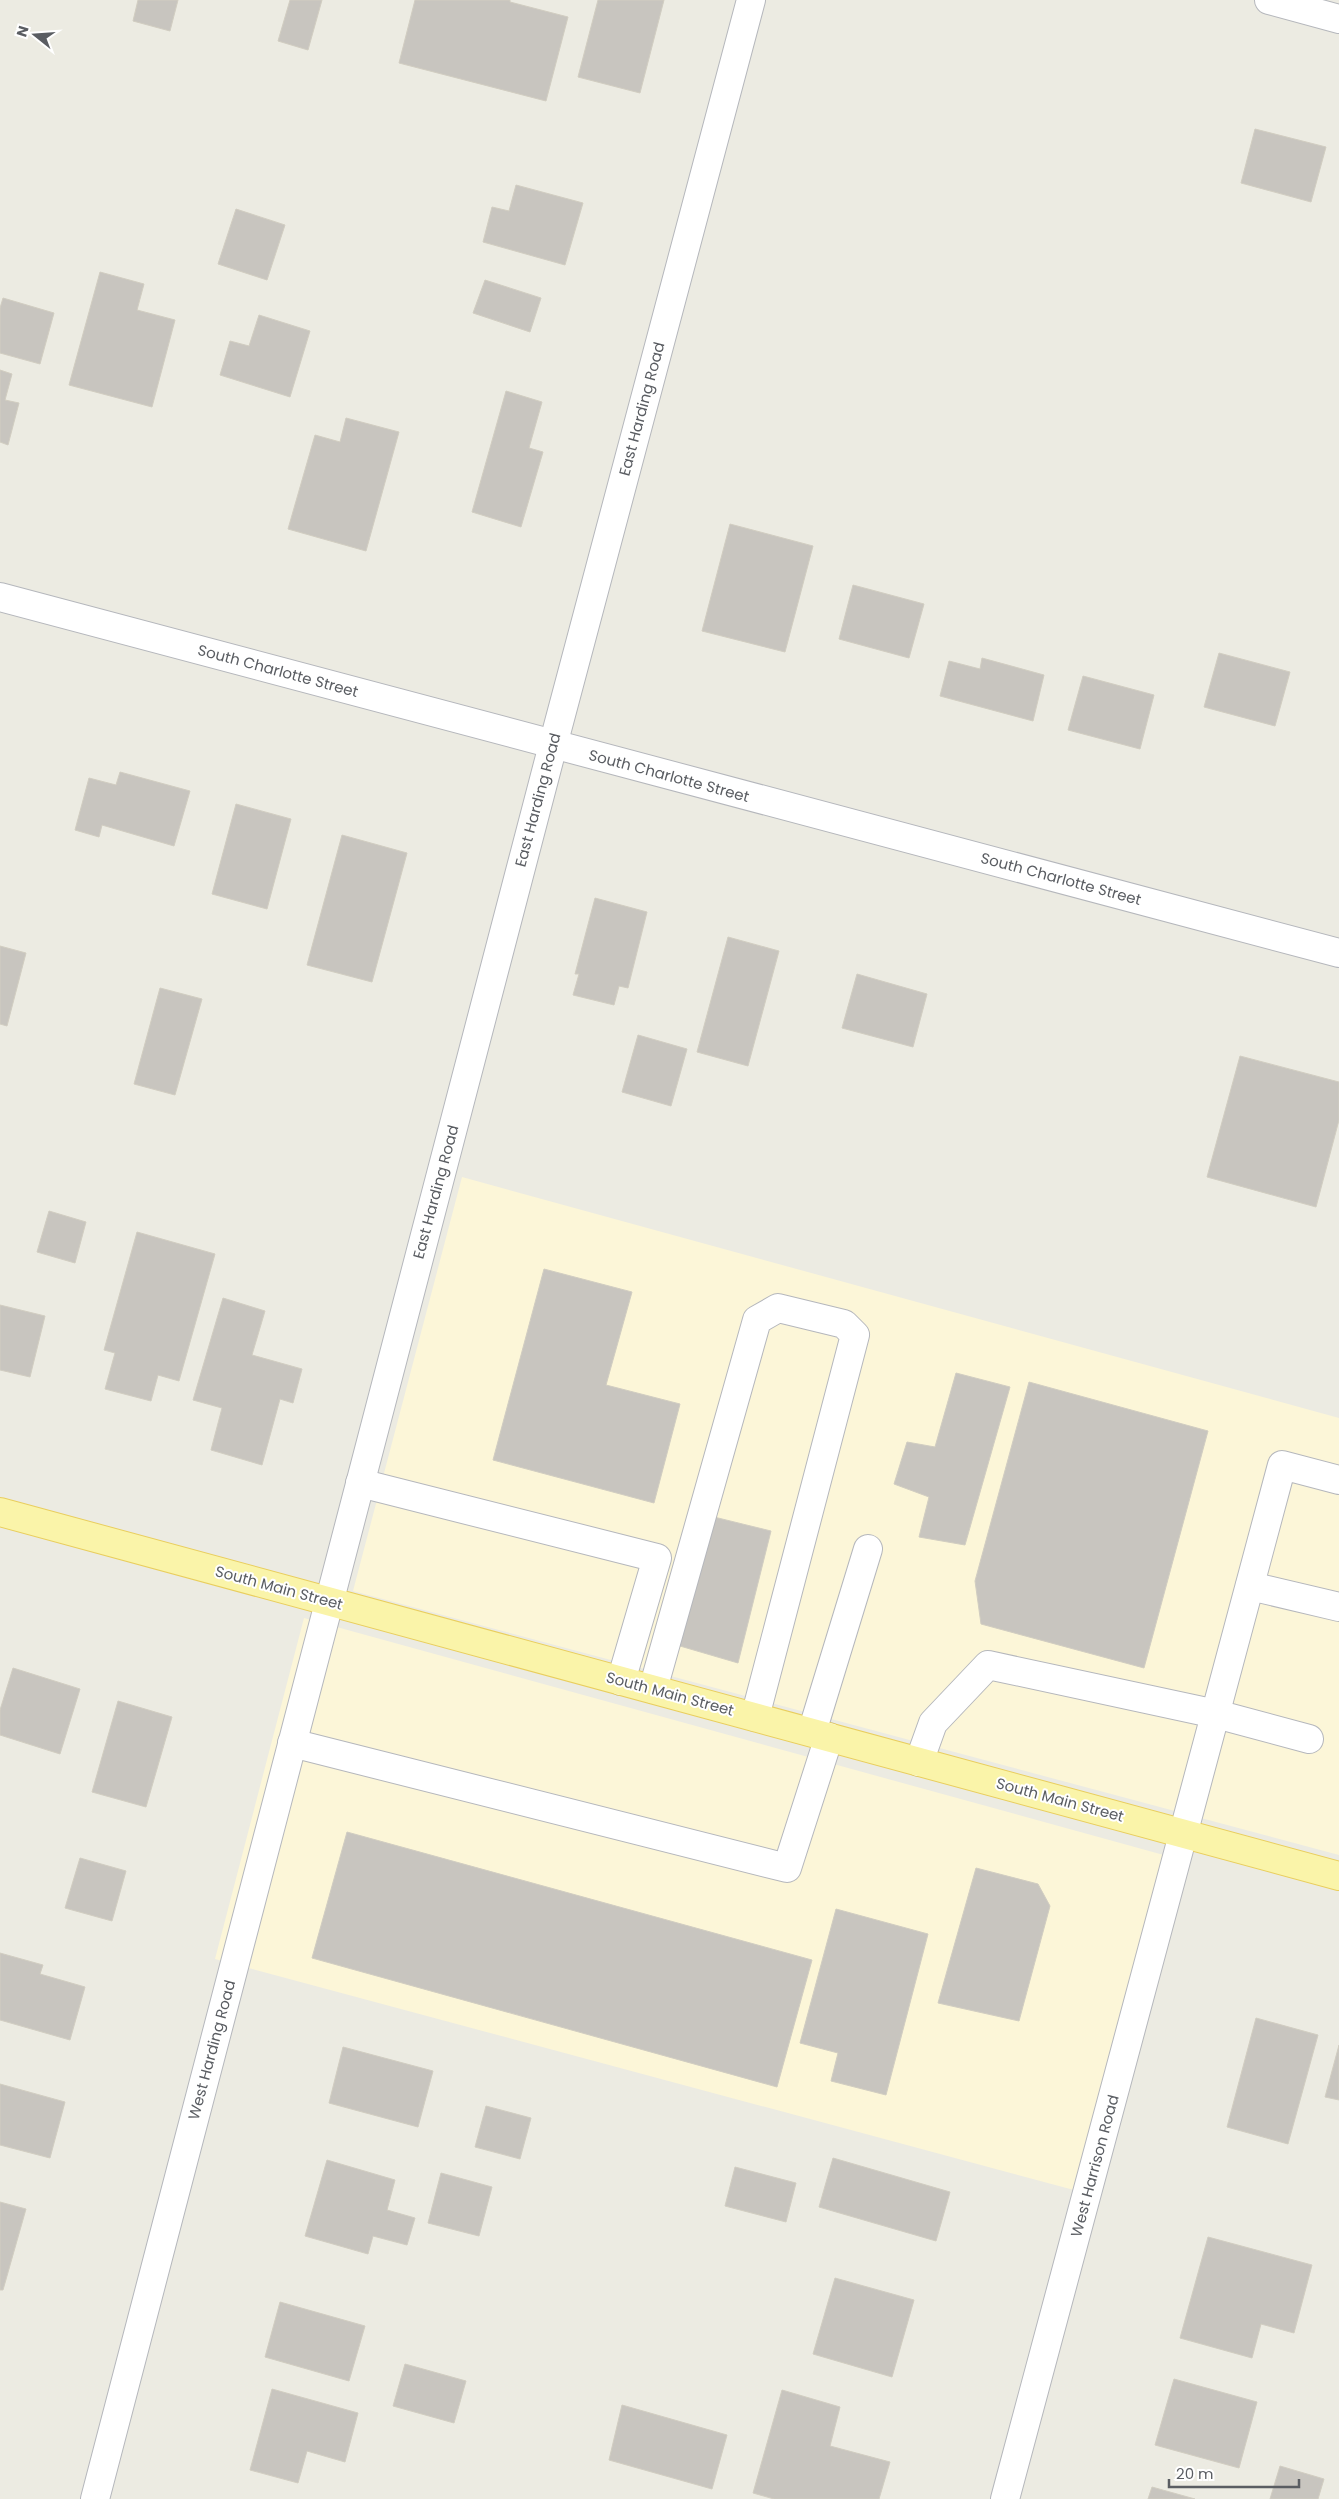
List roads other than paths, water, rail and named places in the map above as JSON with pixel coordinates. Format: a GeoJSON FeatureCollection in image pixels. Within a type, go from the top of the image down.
{"type":"FeatureCollection","features":[{"type":"Feature","properties":{"kind":"main road","name":"South Main Street"},"geometry":{"type":"LineString","coordinates":[[0,1512],[1339,1876]]}},
{"type":"Feature","properties":{"kind":"street","name":"East Harding Road"},"geometry":{"type":"LineString","coordinates":[[329,1602],[553,745],[751,0]]}},
{"type":"Feature","properties":{"kind":"street"},"geometry":{"type":"LineString","coordinates":[[1269,0],[1339,19]]}},
{"type":"Feature","properties":{"kind":"street","name":"South Charlotte Street"},"geometry":{"type":"LineString","coordinates":[[0,597],[1339,953]]}},
{"type":"Feature","properties":{"kind":"street"},"geometry":{"type":"LineString","coordinates":[[654,1690],[757,1320],[778,1308],[844,1324],[856,1335],[754,1717]]}},
{"type":"Feature","properties":{"kind":"street","name":"West Harrison Road"},"geometry":{"type":"LineString","coordinates":[[1005,2499],[1282,1465],[1339,1480]]}},
{"type":"Feature","properties":{"kind":"street"},"geometry":{"type":"LineString","coordinates":[[360,1483],[657,1558],[621,1681]]}},
{"type":"Feature","properties":{"kind":"street"},"geometry":{"type":"LineString","coordinates":[[292,1743],[787,1868],[868,1549]]}},
{"type":"Feature","properties":{"kind":"street"},"geometry":{"type":"LineString","coordinates":[[1250,1586],[1339,1607]]}},
{"type":"Feature","properties":{"kind":"street","name":"West Harding Road"},"geometry":{"type":"LineString","coordinates":[[95,2499],[329,1602]]}},
{"type":"Feature","properties":{"kind":"street"},"geometry":{"type":"LineString","coordinates":[[919,1762],[933,1723],[988,1665],[1216,1714],[1309,1739]]}}]}
